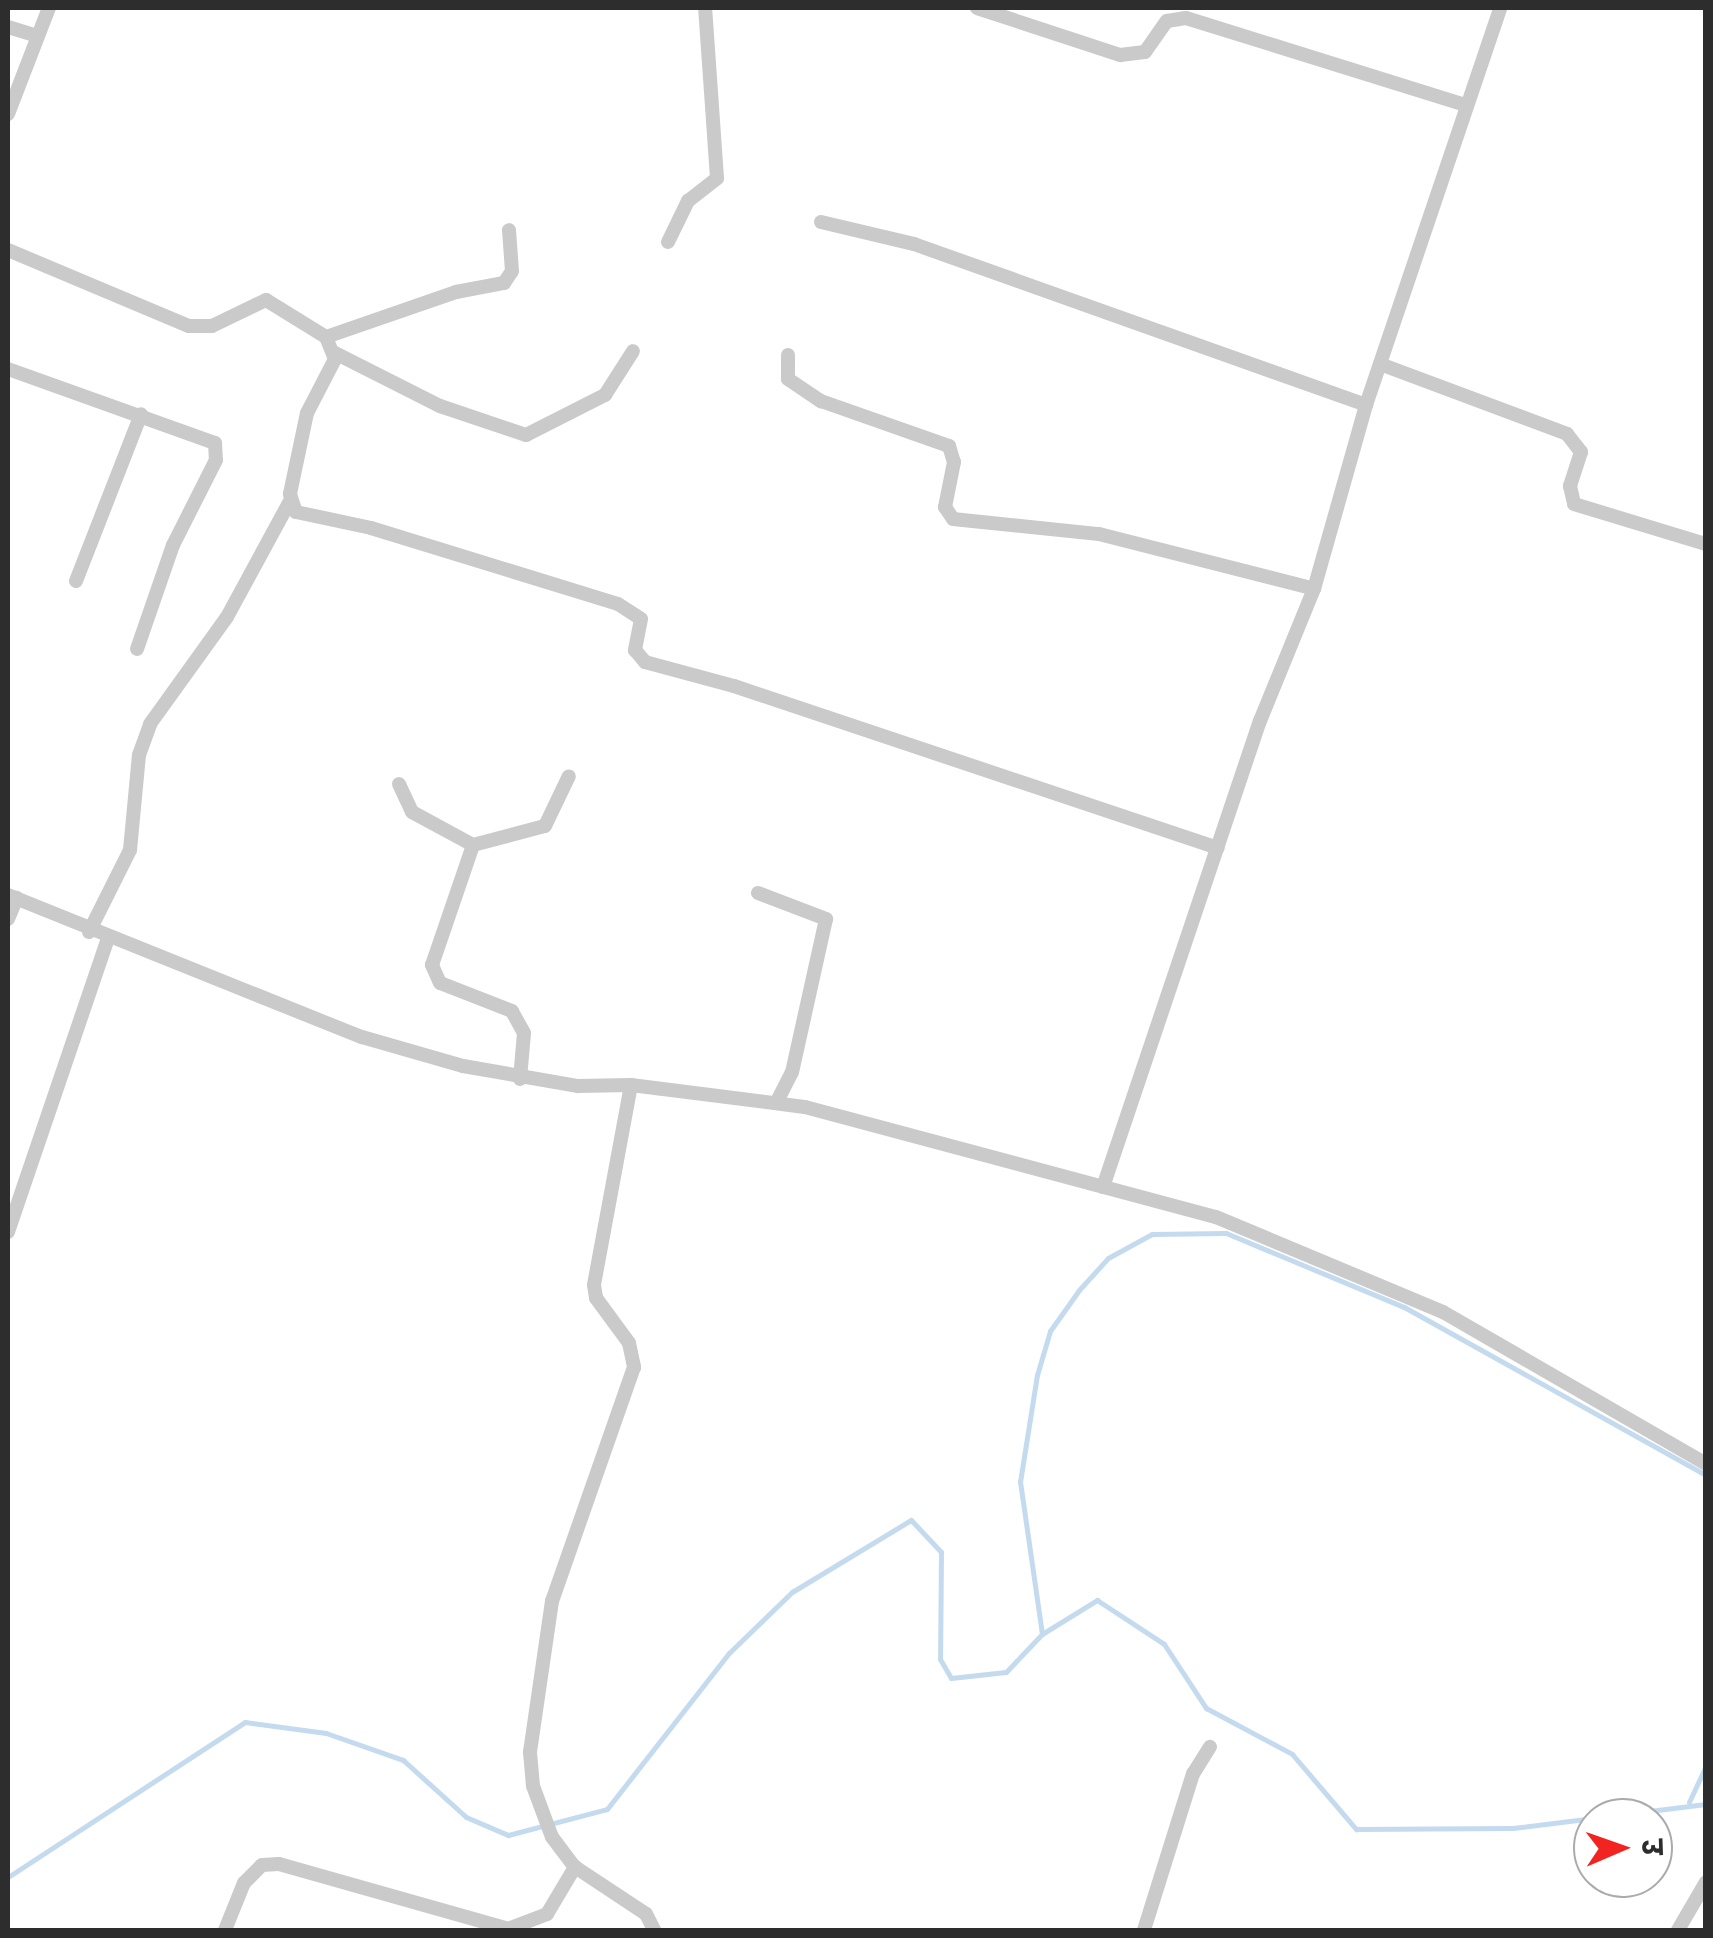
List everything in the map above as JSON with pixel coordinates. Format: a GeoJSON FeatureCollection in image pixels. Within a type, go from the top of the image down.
{"type":"FeatureCollection","features":[{"type":"Feature","properties":{"kind":"street"},"geometry":{"type":"LineString","coordinates":[[9,105],[34,36],[49,8]]}},
{"type":"Feature","properties":{"kind":"street"},"geometry":{"type":"LineString","coordinates":[[668,242],[688,201],[717,178],[706,8]]}},
{"type":"Feature","properties":{"kind":"street"},"geometry":{"type":"LineString","coordinates":[[977,8],[1020,14],[1134,55],[1152,48],[1167,21],[1186,18],[1466,106]]}},
{"type":"Feature","properties":{"kind":"street"},"geometry":{"type":"LineString","coordinates":[[1104,1187],[1218,848],[1314,589],[1366,405],[1500,8]]}},
{"type":"Feature","properties":{"kind":"street"},"geometry":{"type":"LineString","coordinates":[[8,27],[34,36]]}},
{"type":"Feature","properties":{"kind":"street"},"geometry":{"type":"LineString","coordinates":[[821,222],[914,244],[1366,405]]}},
{"type":"Feature","properties":{"kind":"street"},"geometry":{"type":"LineString","coordinates":[[326,337],[456,292],[504,283],[512,271],[509,230]]}},
{"type":"Feature","properties":{"kind":"street"},"geometry":{"type":"LineString","coordinates":[[8,250],[189,326],[212,326],[266,300],[326,337],[336,353],[440,406],[526,435],[605,395],[633,352]]}},
{"type":"Feature","properties":{"kind":"street"},"geometry":{"type":"LineString","coordinates":[[89,932],[130,850],[139,755],[150,724],[227,617],[290,501],[308,413],[336,353]]}},
{"type":"Feature","properties":{"kind":"street"},"geometry":{"type":"LineString","coordinates":[[788,356],[788,379],[821,401],[949,446],[954,462],[945,507],[953,518],[1099,534],[1314,589]]}},
{"type":"Feature","properties":{"kind":"street"},"geometry":{"type":"LineString","coordinates":[[1380,364],[1567,434],[1582,452],[1570,486],[1574,504],[1706,544]]}},
{"type":"Feature","properties":{"kind":"street"},"geometry":{"type":"LineString","coordinates":[[8,369],[210,439],[218,452],[173,545],[137,649]]}},
{"type":"Feature","properties":{"kind":"street"},"geometry":{"type":"LineString","coordinates":[[76,581],[140,414]]}},
{"type":"Feature","properties":{"kind":"street"},"geometry":{"type":"LineString","coordinates":[[290,501],[304,515],[371,528],[633,610],[641,620],[636,655],[644,662],[1218,848]]}},
{"type":"Feature","properties":{"kind":"street"},"geometry":{"type":"LineString","coordinates":[[399,784],[412,812],[473,845],[545,826],[569,776]]}},
{"type":"Feature","properties":{"kind":"street"},"geometry":{"type":"LineString","coordinates":[[473,845],[432,971],[440,983],[512,1011],[524,1033],[520,1079]]}},
{"type":"Feature","properties":{"kind":"street"},"geometry":{"type":"LineString","coordinates":[[758,894],[826,918],[792,1072],[777,1102]]}},
{"type":"Feature","properties":{"kind":"street"},"geometry":{"type":"LineString","coordinates":[[8,919],[12,897],[89,932],[362,1037],[520,1079],[631,1085],[777,1102],[1251,1229],[1443,1312],[1706,1464]]}},
{"type":"Feature","properties":{"kind":"street"},"geometry":{"type":"LineString","coordinates":[[8,1232],[108,939]]}},
{"type":"Feature","properties":{"kind":"street"},"geometry":{"type":"LineString","coordinates":[[631,1085],[594,1285],[596,1298],[630,1343],[634,1367],[552,1600],[532,1712],[540,1813],[575,1867],[646,1914],[654,1930]]}},
{"type":"Feature","properties":{"kind":"street"},"geometry":{"type":"LineString","coordinates":[[1144,1930],[1193,1774],[1210,1747]]}},
{"type":"Feature","properties":{"kind":"street"},"geometry":{"type":"LineString","coordinates":[[225,1930],[244,1883],[262,1865],[279,1864],[471,1923],[508,1928],[546,1914],[575,1867]]}},
{"type":"Feature","properties":{"kind":"street"},"geometry":{"type":"LineString","coordinates":[[1678,1930],[1706,1882]]}},
{"type":"Feature","properties":{"kind":"waterway"},"geometry":{"type":"LineString","coordinates":[[1042,1634],[1020,1482],[1037,1375],[1050,1331],[1079,1290],[1108,1258],[1152,1234],[1226,1233],[1404,1307],[1706,1475]]}},
{"type":"Feature","properties":{"kind":"waterway"},"geometry":{"type":"LineString","coordinates":[[8,1877],[245,1722],[326,1733],[403,1760],[466,1817],[508,1835],[607,1809],[729,1653],[792,1592],[911,1520],[941,1552],[940,1659],[951,1678],[1006,1672],[1042,1634],[1097,1600],[1164,1644],[1206,1708],[1292,1754],[1356,1829],[1513,1828],[1706,1804]]}},
{"type":"Feature","properties":{"kind":"waterway"},"geometry":{"type":"LineString","coordinates":[[1689,1802],[1706,1766]]}}]}
